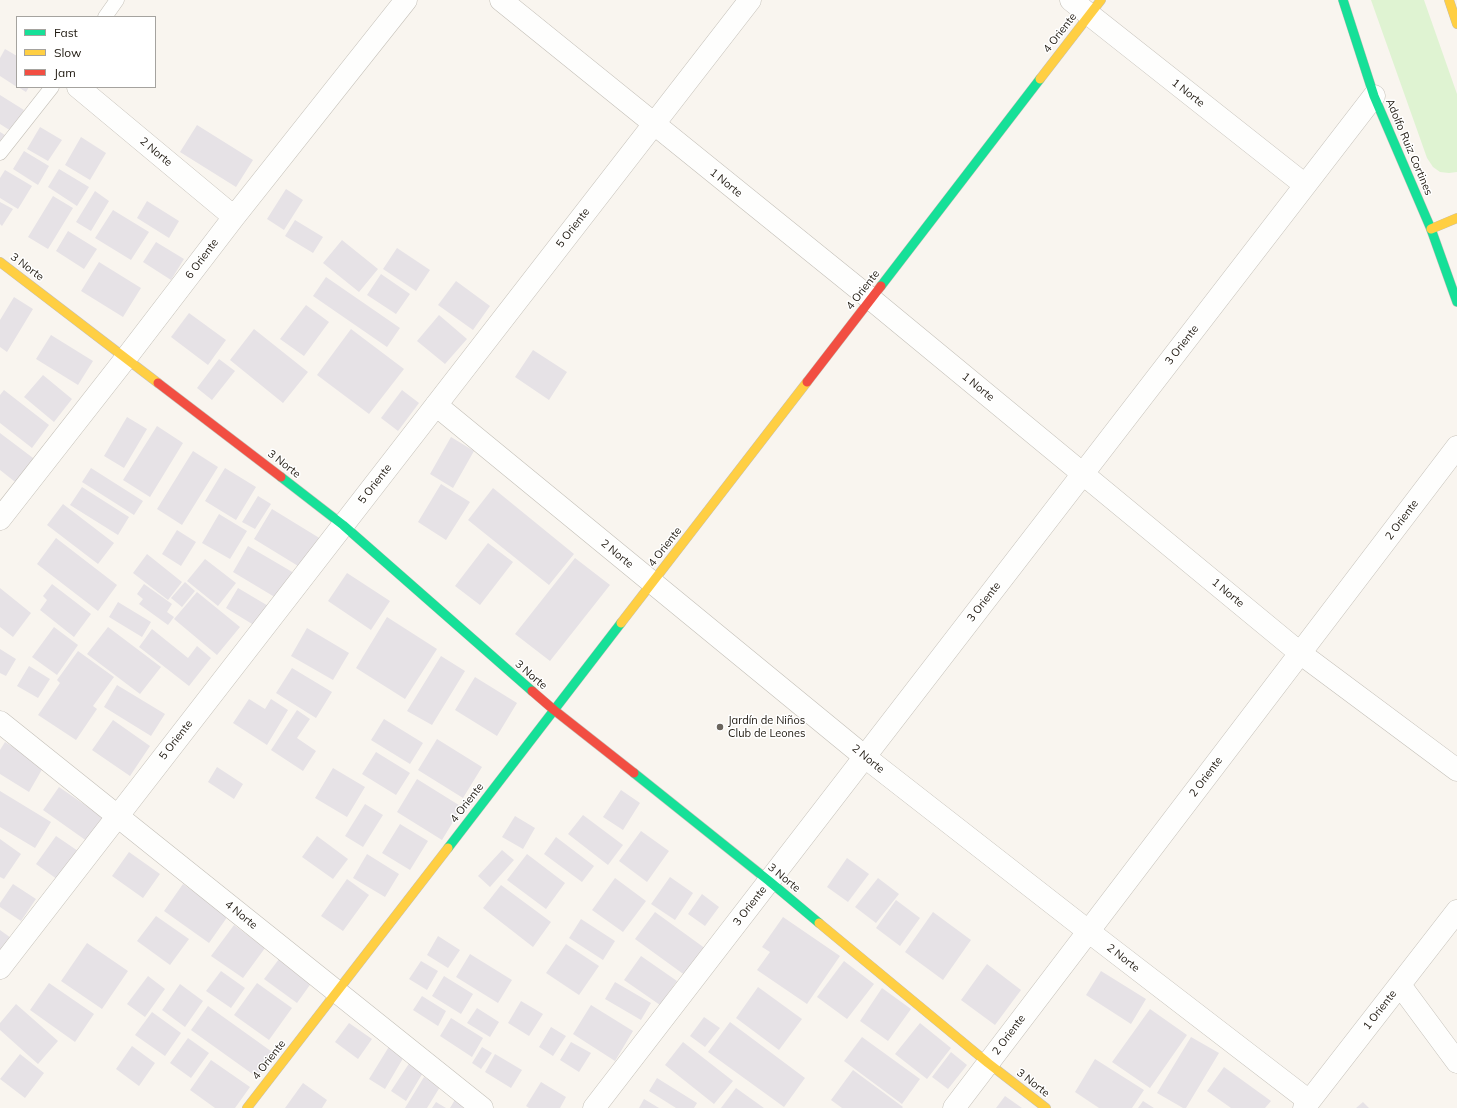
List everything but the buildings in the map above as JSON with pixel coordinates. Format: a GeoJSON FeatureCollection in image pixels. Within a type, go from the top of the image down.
{"type":"FeatureCollection","features":[{"type":"Feature","properties":{"kind":"street","name":"6 Oriente"},"geometry":{"type":"LineString","coordinates":[[0,519],[234,217],[406,0]]}},
{"type":"Feature","properties":{"kind":"street","name":"1 Norte"},"geometry":{"type":"LineString","coordinates":[[501,0],[871,299],[1300,653],[1457,770]]}},
{"type":"Feature","properties":{"kind":"street","name":"5 Oriente"},"geometry":{"type":"LineString","coordinates":[[0,968],[750,0]]}},
{"type":"Feature","properties":{"kind":"street","name":"1 Norte"},"geometry":{"type":"LineString","coordinates":[[1072,0],[1096,7],[1305,185]]}},
{"type":"Feature","properties":{"kind":"street","name":"Adolfo Ruiz Cortines"},"geometry":{"type":"LineString","coordinates":[[1343,0],[1374,96],[1431,229],[1457,302]]}},
{"type":"Feature","properties":{"kind":"street"},"geometry":{"type":"LineString","coordinates":[[1449,0],[1457,24]]}},
{"type":"Feature","properties":{"kind":"street","name":"4 Oriente"},"geometry":{"type":"LineString","coordinates":[[247,1108],[1096,7]]}},
{"type":"Feature","properties":{"kind":"street","name":"2 Norte"},"geometry":{"type":"LineString","coordinates":[[79,88],[234,217]]}},
{"type":"Feature","properties":{"kind":"street","name":"3 Oriente"},"geometry":{"type":"LineString","coordinates":[[594,1108],[1374,96]]}},
{"type":"Feature","properties":{"kind":"street"},"geometry":{"type":"LineString","coordinates":[[1431,229],[1457,218]]}},
{"type":"Feature","properties":{"kind":"street","name":"3 Norte"},"geometry":{"type":"LineString","coordinates":[[0,262],[343,525],[554,710],[769,881],[988,1063],[1046,1108]]}},
{"type":"Feature","properties":{"kind":"street","name":"2 Norte"},"geometry":{"type":"LineString","coordinates":[[436,405],[865,757],[1306,1104]]}},
{"type":"Feature","properties":{"kind":"street","name":"2 Oriente"},"geometry":{"type":"LineString","coordinates":[[954,1108],[1457,447]]}},
{"type":"Feature","properties":{"kind":"street","name":"4 Norte"},"geometry":{"type":"LineString","coordinates":[[0,722],[482,1108]]}},
{"type":"Feature","properties":{"kind":"street","name":"1 Oriente"},"geometry":{"type":"LineString","coordinates":[[1306,1104],[1457,911]]}},
{"type":"Feature","properties":{"kind":"street"},"geometry":{"type":"LineString","coordinates":[[1400,985],[1457,1062]]}},
{"type":"Feature","properties":{"kind":"lane"},"geometry":{"type":"LineString","coordinates":[[106,16],[118,0]]}},
{"type":"Feature","properties":{"kind":"lane"},"geometry":{"type":"LineString","coordinates":[[0,153],[51,88]]}},
{"type":"Feature","properties":{"kind":"green space"},"geometry":{"type":"Polygon","coordinates":[[[1371,0],[1424,0],[1457,94],[1457,172],[1440,172],[1433,167],[1427,158],[1371,0]]]}},
{"type":"Feature","properties":{"kind":"traffic: fast"},"geometry":{"type":"LineString","coordinates":[[1343,0],[1374,96],[1431,229],[1457,302]]}},
{"type":"Feature","properties":{"kind":"traffic: fast"},"geometry":{"type":"LineString","coordinates":[[881,286],[1040,79]]}},
{"type":"Feature","properties":{"kind":"traffic: fast"},"geometry":{"type":"LineString","coordinates":[[281,477],[343,525],[532,691]]}},
{"type":"Feature","properties":{"kind":"traffic: fast"},"geometry":{"type":"LineString","coordinates":[[448,848],[621,623]]}},
{"type":"Feature","properties":{"kind":"traffic: fast"},"geometry":{"type":"LineString","coordinates":[[634,773],[819,923]]}},
{"type":"Feature","properties":{"kind":"traffic: slow"},"geometry":{"type":"LineString","coordinates":[[1040,79],[1101,0]]}},
{"type":"Feature","properties":{"kind":"traffic: slow"},"geometry":{"type":"LineString","coordinates":[[1449,0],[1457,24]]}},
{"type":"Feature","properties":{"kind":"traffic: slow"},"geometry":{"type":"LineString","coordinates":[[1431,229],[1457,218]]}},
{"type":"Feature","properties":{"kind":"traffic: slow"},"geometry":{"type":"LineString","coordinates":[[0,262],[158,383]]}},
{"type":"Feature","properties":{"kind":"traffic: slow"},"geometry":{"type":"LineString","coordinates":[[621,623],[807,382]]}},
{"type":"Feature","properties":{"kind":"traffic: slow"},"geometry":{"type":"LineString","coordinates":[[247,1108],[448,848]]}},
{"type":"Feature","properties":{"kind":"traffic: slow"},"geometry":{"type":"LineString","coordinates":[[819,923],[988,1063],[1046,1108]]}},
{"type":"Feature","properties":{"kind":"traffic: jam"},"geometry":{"type":"LineString","coordinates":[[807,382],[881,286]]}},
{"type":"Feature","properties":{"kind":"traffic: jam"},"geometry":{"type":"LineString","coordinates":[[158,383],[281,477]]}},
{"type":"Feature","properties":{"kind":"traffic: jam"},"geometry":{"type":"LineString","coordinates":[[532,691],[634,773]]}},
{"type":"Feature","properties":{"kind":"place","name":"Jardín de Niños Club de Leones"},"geometry":{"type":"Point","coordinates":[720,727]}}]}
